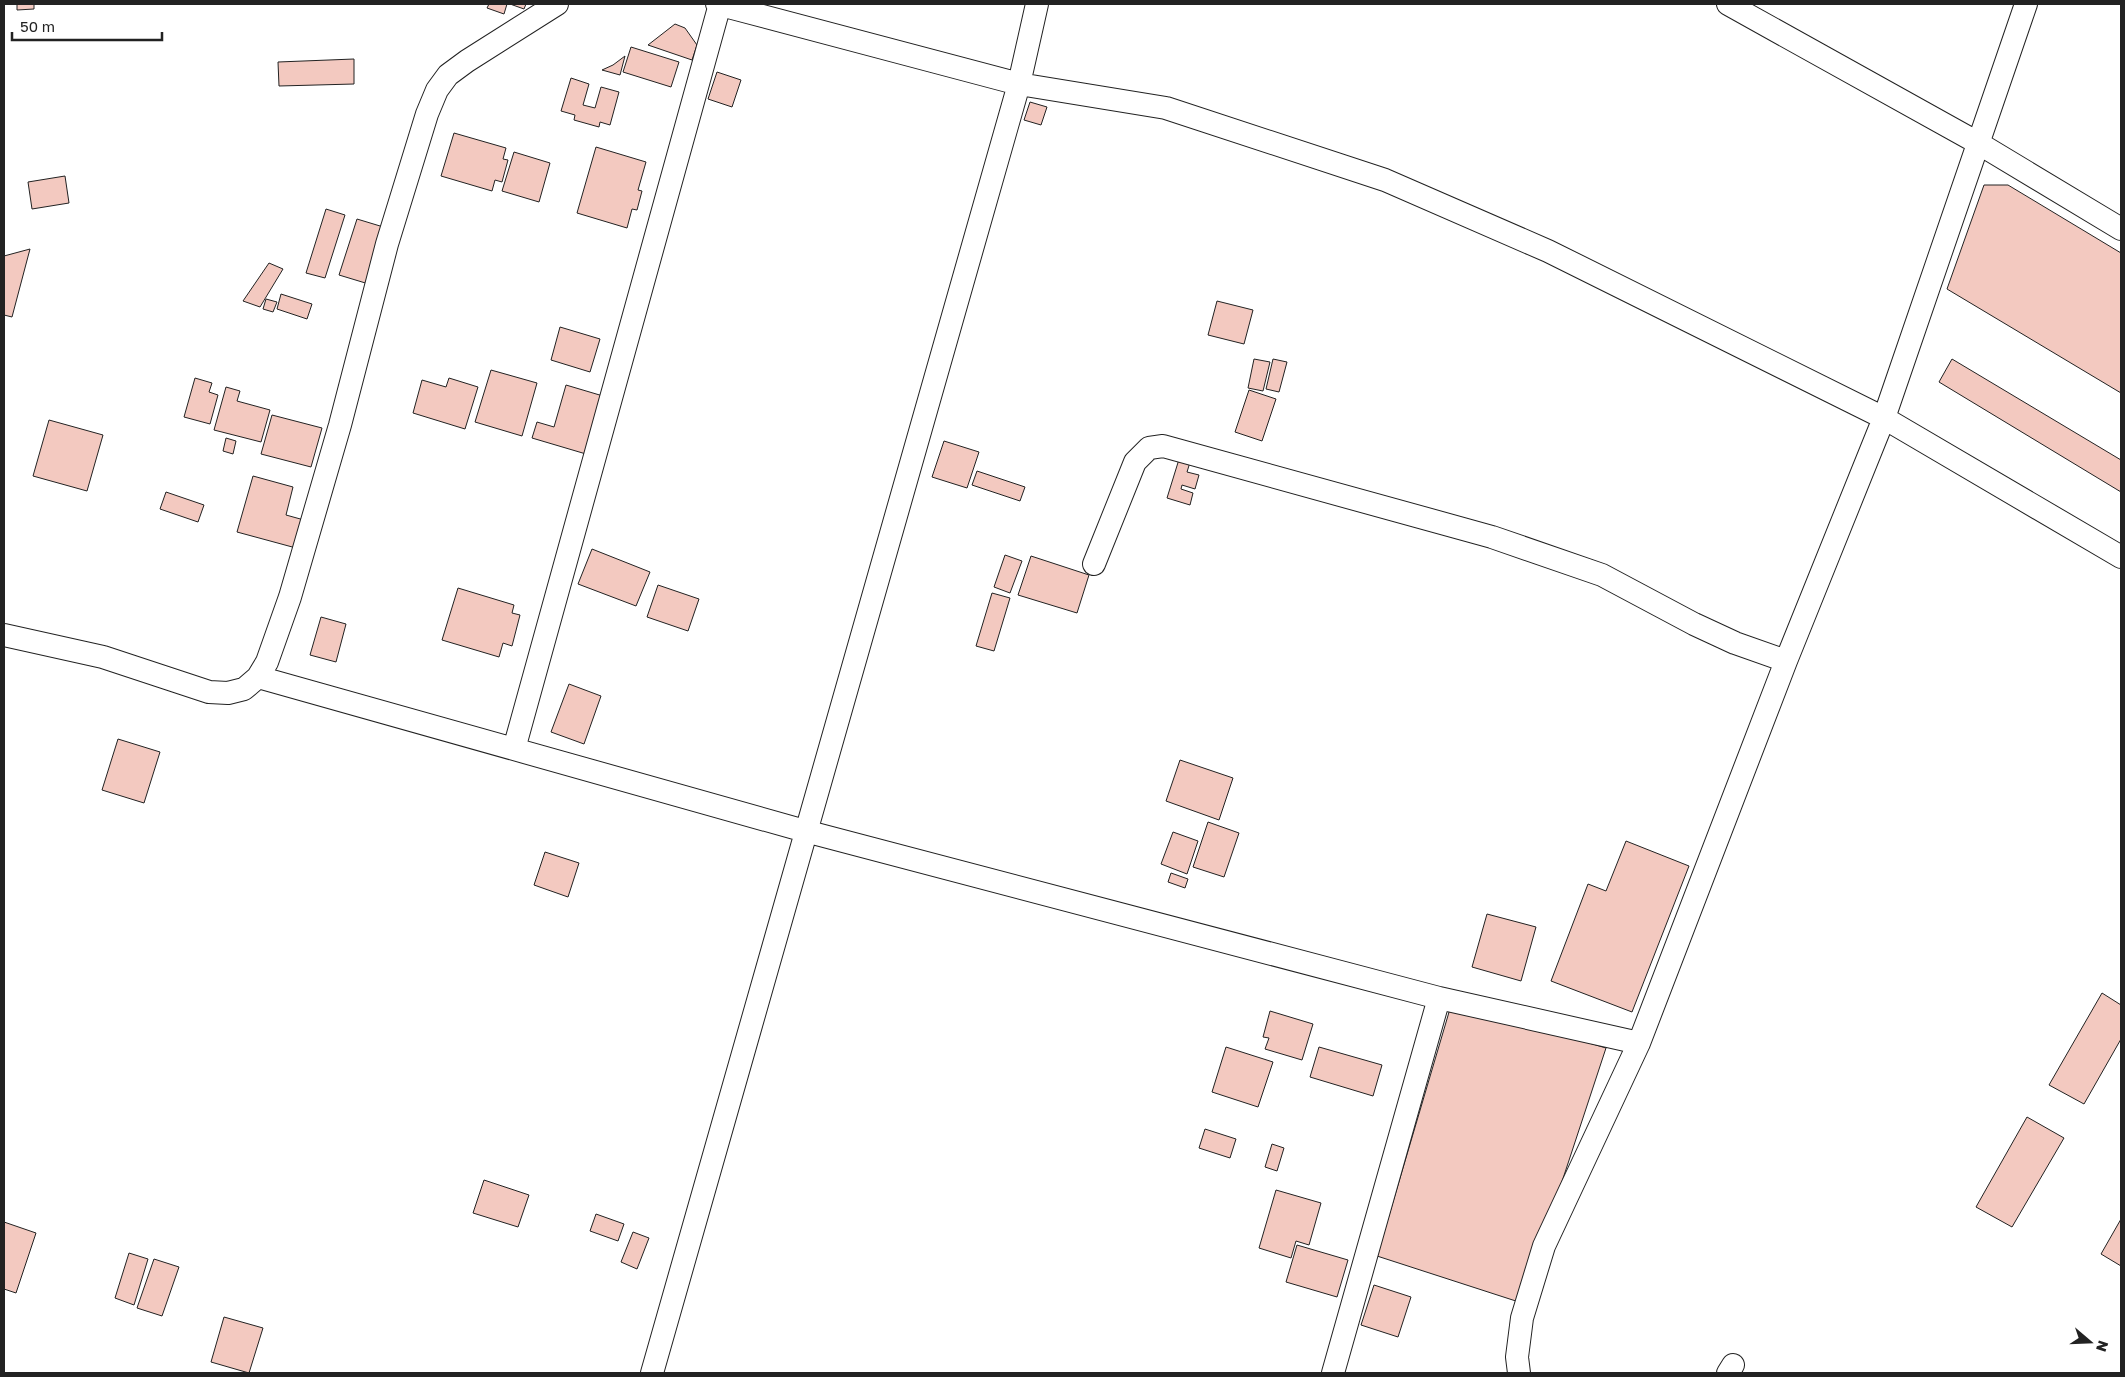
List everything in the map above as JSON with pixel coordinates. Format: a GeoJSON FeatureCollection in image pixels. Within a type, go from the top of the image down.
{"type":"FeatureCollection","features":[{"type":"Feature","properties":{"kind":"street"},"geometry":{"type":"LineString","coordinates":[[4,635],[103,657],[209,692],[228,693],[244,689],[258,677],[267,662],[290,597],[340,425],[387,244],[427,114],[437,90],[448,75],[467,61],[557,4]]}},
{"type":"Feature","properties":{"kind":"street"},"geometry":{"type":"LineString","coordinates":[[514,749],[719,4],[1019,84],[1166,108],[1384,180],[1548,250],[1884,418],[2121,557]]}},
{"type":"Feature","properties":{"kind":"street"},"geometry":{"type":"LineString","coordinates":[[652,1373],[1019,84],[1037,4]]}},
{"type":"Feature","properties":{"kind":"street"},"geometry":{"type":"LineString","coordinates":[[1728,4],[1978,144],[2121,229]]}},
{"type":"Feature","properties":{"kind":"street"},"geometry":{"type":"LineString","coordinates":[[1519,1373],[1517,1357],[1522,1318],[1544,1246],[1639,1043],[1786,661],[1884,418],[2026,4]]}},
{"type":"Feature","properties":{"kind":"street"},"geometry":{"type":"LineString","coordinates":[[1094,564],[1135,462],[1149,448],[1163,446],[1492,537],[1593,572],[1735,643],[1786,661]]}},
{"type":"Feature","properties":{"kind":"street"},"geometry":{"type":"LineString","coordinates":[[258,677],[805,831],[1439,998],[1639,1043]]}},
{"type":"Feature","properties":{"kind":"street"},"geometry":{"type":"LineString","coordinates":[[1333,1373],[1439,998]]}},
{"type":"Feature","properties":{"kind":"building"},"geometry":{"type":"Polygon","coordinates":[[[17,4],[34,4],[34,9],[17,10],[17,4]]]}},
{"type":"Feature","properties":{"kind":"building"},"geometry":{"type":"Polygon","coordinates":[[[489,4],[507,4],[504,14],[487,8],[489,4]]]}},
{"type":"Feature","properties":{"kind":"building"},"geometry":{"type":"Polygon","coordinates":[[[510,4],[526,4],[524,9],[510,4]]]}},
{"type":"Feature","properties":{"kind":"building"},"geometry":{"type":"Polygon","coordinates":[[[675,24],[685,28],[697,45],[692,60],[648,45],[675,24]]]}},
{"type":"Feature","properties":{"kind":"building"},"geometry":{"type":"Polygon","coordinates":[[[631,47],[679,62],[671,87],[623,72],[631,47]]]}},
{"type":"Feature","properties":{"kind":"building"},"geometry":{"type":"Polygon","coordinates":[[[625,56],[620,75],[602,70],[613,65],[625,56]]]}},
{"type":"Feature","properties":{"kind":"building"},"geometry":{"type":"Polygon","coordinates":[[[354,59],[354,84],[279,86],[278,62],[354,59]]]}},
{"type":"Feature","properties":{"kind":"building"},"geometry":{"type":"Polygon","coordinates":[[[717,72],[741,80],[732,107],[708,99],[717,72]]]}},
{"type":"Feature","properties":{"kind":"building"},"geometry":{"type":"Polygon","coordinates":[[[571,78],[589,84],[583,105],[595,108],[601,87],[619,92],[610,125],[600,122],[599,127],[574,120],[575,115],[561,111],[571,78]]]}},
{"type":"Feature","properties":{"kind":"building"},"geometry":{"type":"Polygon","coordinates":[[[1030,102],[1047,107],[1041,125],[1024,120],[1030,102]]]}},
{"type":"Feature","properties":{"kind":"building"},"geometry":{"type":"Polygon","coordinates":[[[454,133],[506,148],[503,159],[508,160],[502,182],[495,180],[492,191],[441,176],[454,133]]]}},
{"type":"Feature","properties":{"kind":"building"},"geometry":{"type":"Polygon","coordinates":[[[596,147],[646,162],[638,190],[642,191],[637,210],[632,209],[627,228],[577,213],[596,147]]]}},
{"type":"Feature","properties":{"kind":"building"},"geometry":{"type":"Polygon","coordinates":[[[514,152],[550,163],[539,202],[502,191],[514,152]]]}},
{"type":"Feature","properties":{"kind":"building"},"geometry":{"type":"Polygon","coordinates":[[[65,176],[69,203],[32,209],[28,182],[65,176]]]}},
{"type":"Feature","properties":{"kind":"building"},"geometry":{"type":"Polygon","coordinates":[[[1984,185],[2008,185],[2121,253],[2121,393],[1947,289],[1984,185]]]}},
{"type":"Feature","properties":{"kind":"building"},"geometry":{"type":"Polygon","coordinates":[[[326,209],[345,215],[325,278],[306,273],[326,209]]]}},
{"type":"Feature","properties":{"kind":"building"},"geometry":{"type":"Polygon","coordinates":[[[357,219],[390,229],[372,285],[339,275],[357,219]]]}},
{"type":"Feature","properties":{"kind":"building"},"geometry":{"type":"Polygon","coordinates":[[[30,249],[12,317],[4,315],[4,256],[30,249]]]}},
{"type":"Feature","properties":{"kind":"building"},"geometry":{"type":"Polygon","coordinates":[[[269,263],[283,269],[260,307],[243,301],[269,263]]]}},
{"type":"Feature","properties":{"kind":"building"},"geometry":{"type":"Polygon","coordinates":[[[281,294],[312,304],[307,319],[277,309],[281,294]]]}},
{"type":"Feature","properties":{"kind":"building"},"geometry":{"type":"Polygon","coordinates":[[[266,299],[277,302],[273,312],[263,309],[266,299]]]}},
{"type":"Feature","properties":{"kind":"building"},"geometry":{"type":"Polygon","coordinates":[[[1217,301],[1253,310],[1244,344],[1208,335],[1217,301]]]}},
{"type":"Feature","properties":{"kind":"building"},"geometry":{"type":"Polygon","coordinates":[[[560,327],[600,339],[590,372],[551,360],[560,327]]]}},
{"type":"Feature","properties":{"kind":"building"},"geometry":{"type":"Polygon","coordinates":[[[1254,359],[1270,362],[1263,391],[1248,388],[1254,359]]]}},
{"type":"Feature","properties":{"kind":"building"},"geometry":{"type":"Polygon","coordinates":[[[1273,359],[1287,362],[1279,392],[1266,389],[1273,359]]]}},
{"type":"Feature","properties":{"kind":"building"},"geometry":{"type":"Polygon","coordinates":[[[1952,359],[2121,460],[2121,492],[1939,382],[1952,359]]]}},
{"type":"Feature","properties":{"kind":"building"},"geometry":{"type":"Polygon","coordinates":[[[491,370],[537,383],[522,436],[475,422],[491,370]]]}},
{"type":"Feature","properties":{"kind":"building"},"geometry":{"type":"Polygon","coordinates":[[[195,378],[212,383],[209,392],[218,395],[210,424],[184,417],[195,378]]]}},
{"type":"Feature","properties":{"kind":"building"},"geometry":{"type":"Polygon","coordinates":[[[449,378],[478,387],[465,429],[413,413],[422,380],[446,387],[449,378]]]}},
{"type":"Feature","properties":{"kind":"building"},"geometry":{"type":"Polygon","coordinates":[[[566,385],[603,396],[586,454],[532,438],[537,422],[554,427],[566,385]]]}},
{"type":"Feature","properties":{"kind":"building"},"geometry":{"type":"Polygon","coordinates":[[[226,387],[240,391],[237,401],[270,410],[261,442],[214,430],[226,387]]]}},
{"type":"Feature","properties":{"kind":"building"},"geometry":{"type":"Polygon","coordinates":[[[1249,390],[1276,399],[1262,441],[1235,432],[1249,390]]]}},
{"type":"Feature","properties":{"kind":"building"},"geometry":{"type":"Polygon","coordinates":[[[272,415],[322,428],[311,467],[261,454],[272,415]]]}},
{"type":"Feature","properties":{"kind":"building"},"geometry":{"type":"Polygon","coordinates":[[[49,420],[103,435],[87,491],[33,476],[49,420]]]}},
{"type":"Feature","properties":{"kind":"building"},"geometry":{"type":"Polygon","coordinates":[[[226,438],[236,441],[233,454],[223,451],[226,438]]]}},
{"type":"Feature","properties":{"kind":"building"},"geometry":{"type":"Polygon","coordinates":[[[944,441],[979,452],[967,488],[932,477],[944,441]]]}},
{"type":"Feature","properties":{"kind":"building"},"geometry":{"type":"Polygon","coordinates":[[[1180,456],[1191,459],[1187,472],[1199,475],[1195,489],[1182,485],[1181,489],[1193,493],[1190,505],[1167,498],[1180,456]]]}},
{"type":"Feature","properties":{"kind":"building"},"geometry":{"type":"Polygon","coordinates":[[[977,471],[1025,487],[1020,501],[972,485],[977,471]]]}},
{"type":"Feature","properties":{"kind":"building"},"geometry":{"type":"Polygon","coordinates":[[[253,476],[293,487],[286,515],[304,520],[296,548],[237,532],[253,476]]]}},
{"type":"Feature","properties":{"kind":"building"},"geometry":{"type":"Polygon","coordinates":[[[166,492],[204,505],[198,522],[160,509],[166,492]]]}},
{"type":"Feature","properties":{"kind":"building"},"geometry":{"type":"Polygon","coordinates":[[[592,549],[650,572],[636,606],[578,584],[592,549]]]}},
{"type":"Feature","properties":{"kind":"building"},"geometry":{"type":"Polygon","coordinates":[[[1005,555],[1022,561],[1010,593],[994,587],[1005,555]]]}},
{"type":"Feature","properties":{"kind":"building"},"geometry":{"type":"Polygon","coordinates":[[[1031,556],[1089,575],[1077,613],[1018,595],[1031,556]]]}},
{"type":"Feature","properties":{"kind":"building"},"geometry":{"type":"Polygon","coordinates":[[[658,585],[699,599],[688,631],[647,617],[658,585]]]}},
{"type":"Feature","properties":{"kind":"building"},"geometry":{"type":"Polygon","coordinates":[[[458,588],[514,605],[512,613],[520,615],[512,646],[503,643],[499,657],[442,640],[458,588]]]}},
{"type":"Feature","properties":{"kind":"building"},"geometry":{"type":"Polygon","coordinates":[[[992,593],[1010,598],[994,651],[976,646],[992,593]]]}},
{"type":"Feature","properties":{"kind":"building"},"geometry":{"type":"Polygon","coordinates":[[[321,617],[346,624],[336,662],[310,655],[321,617]]]}},
{"type":"Feature","properties":{"kind":"building"},"geometry":{"type":"Polygon","coordinates":[[[569,684],[601,696],[584,744],[551,732],[569,684]]]}},
{"type":"Feature","properties":{"kind":"building"},"geometry":{"type":"Polygon","coordinates":[[[118,739],[160,752],[144,803],[102,790],[118,739]]]}},
{"type":"Feature","properties":{"kind":"building"},"geometry":{"type":"Polygon","coordinates":[[[1180,760],[1233,778],[1219,820],[1166,801],[1180,760]]]}},
{"type":"Feature","properties":{"kind":"building"},"geometry":{"type":"Polygon","coordinates":[[[1208,822],[1239,833],[1224,877],[1193,867],[1208,822]]]}},
{"type":"Feature","properties":{"kind":"building"},"geometry":{"type":"Polygon","coordinates":[[[1173,832],[1198,841],[1187,874],[1161,864],[1173,832]]]}},
{"type":"Feature","properties":{"kind":"building"},"geometry":{"type":"Polygon","coordinates":[[[1626,841],[1689,866],[1632,1012],[1551,981],[1588,884],[1606,891],[1626,841]]]}},
{"type":"Feature","properties":{"kind":"building"},"geometry":{"type":"Polygon","coordinates":[[[545,852],[579,863],[568,897],[534,885],[545,852]]]}},
{"type":"Feature","properties":{"kind":"building"},"geometry":{"type":"Polygon","coordinates":[[[1171,873],[1188,879],[1185,888],[1168,882],[1171,873]]]}},
{"type":"Feature","properties":{"kind":"building"},"geometry":{"type":"Polygon","coordinates":[[[1487,914],[1536,927],[1521,981],[1472,967],[1487,914]]]}},
{"type":"Feature","properties":{"kind":"building"},"geometry":{"type":"Polygon","coordinates":[[[2102,993],[2121,1005],[2121,1039],[2084,1104],[2049,1085],[2102,993]]]}},
{"type":"Feature","properties":{"kind":"building"},"geometry":{"type":"Polygon","coordinates":[[[1452,1002],[1606,1048],[1522,1303],[1377,1256],[1452,1002]]]}},
{"type":"Feature","properties":{"kind":"building"},"geometry":{"type":"Polygon","coordinates":[[[1270,1011],[1313,1024],[1302,1060],[1265,1049],[1269,1038],[1263,1037],[1270,1011]]]}},
{"type":"Feature","properties":{"kind":"building"},"geometry":{"type":"Polygon","coordinates":[[[1226,1047],[1273,1062],[1258,1107],[1212,1092],[1226,1047]]]}},
{"type":"Feature","properties":{"kind":"building"},"geometry":{"type":"Polygon","coordinates":[[[1319,1047],[1382,1065],[1373,1096],[1310,1077],[1319,1047]]]}},
{"type":"Feature","properties":{"kind":"building"},"geometry":{"type":"Polygon","coordinates":[[[2027,1117],[2064,1138],[2012,1227],[1976,1207],[2027,1117]]]}},
{"type":"Feature","properties":{"kind":"building"},"geometry":{"type":"Polygon","coordinates":[[[1205,1129],[1236,1139],[1230,1158],[1199,1148],[1205,1129]]]}},
{"type":"Feature","properties":{"kind":"building"},"geometry":{"type":"Polygon","coordinates":[[[1272,1144],[1284,1148],[1277,1171],[1265,1167],[1272,1144]]]}},
{"type":"Feature","properties":{"kind":"building"},"geometry":{"type":"Polygon","coordinates":[[[484,1180],[529,1195],[518,1227],[473,1213],[484,1180]]]}},
{"type":"Feature","properties":{"kind":"building"},"geometry":{"type":"Polygon","coordinates":[[[1276,1190],[1321,1203],[1309,1245],[1296,1241],[1291,1258],[1259,1248],[1276,1190]]]}},
{"type":"Feature","properties":{"kind":"building"},"geometry":{"type":"Polygon","coordinates":[[[596,1214],[624,1224],[618,1241],[590,1231],[596,1214]]]}},
{"type":"Feature","properties":{"kind":"building"},"geometry":{"type":"Polygon","coordinates":[[[2121,1219],[2121,1266],[2101,1254],[2121,1219]]]}},
{"type":"Feature","properties":{"kind":"building"},"geometry":{"type":"Polygon","coordinates":[[[4,1222],[36,1233],[16,1293],[4,1289],[4,1222]]]}},
{"type":"Feature","properties":{"kind":"building"},"geometry":{"type":"Polygon","coordinates":[[[633,1232],[649,1238],[637,1269],[621,1262],[633,1232]]]}},
{"type":"Feature","properties":{"kind":"building"},"geometry":{"type":"Polygon","coordinates":[[[1297,1245],[1348,1260],[1337,1297],[1286,1282],[1297,1245]]]}},
{"type":"Feature","properties":{"kind":"building"},"geometry":{"type":"Polygon","coordinates":[[[129,1253],[148,1259],[134,1305],[115,1298],[129,1253]]]}},
{"type":"Feature","properties":{"kind":"building"},"geometry":{"type":"Polygon","coordinates":[[[154,1259],[179,1267],[162,1316],[137,1308],[154,1259]]]}},
{"type":"Feature","properties":{"kind":"building"},"geometry":{"type":"Polygon","coordinates":[[[1374,1285],[1411,1297],[1398,1337],[1361,1325],[1374,1285]]]}},
{"type":"Feature","properties":{"kind":"building"},"geometry":{"type":"Polygon","coordinates":[[[224,1317],[263,1328],[249,1373],[211,1362],[224,1317]]]}}]}
